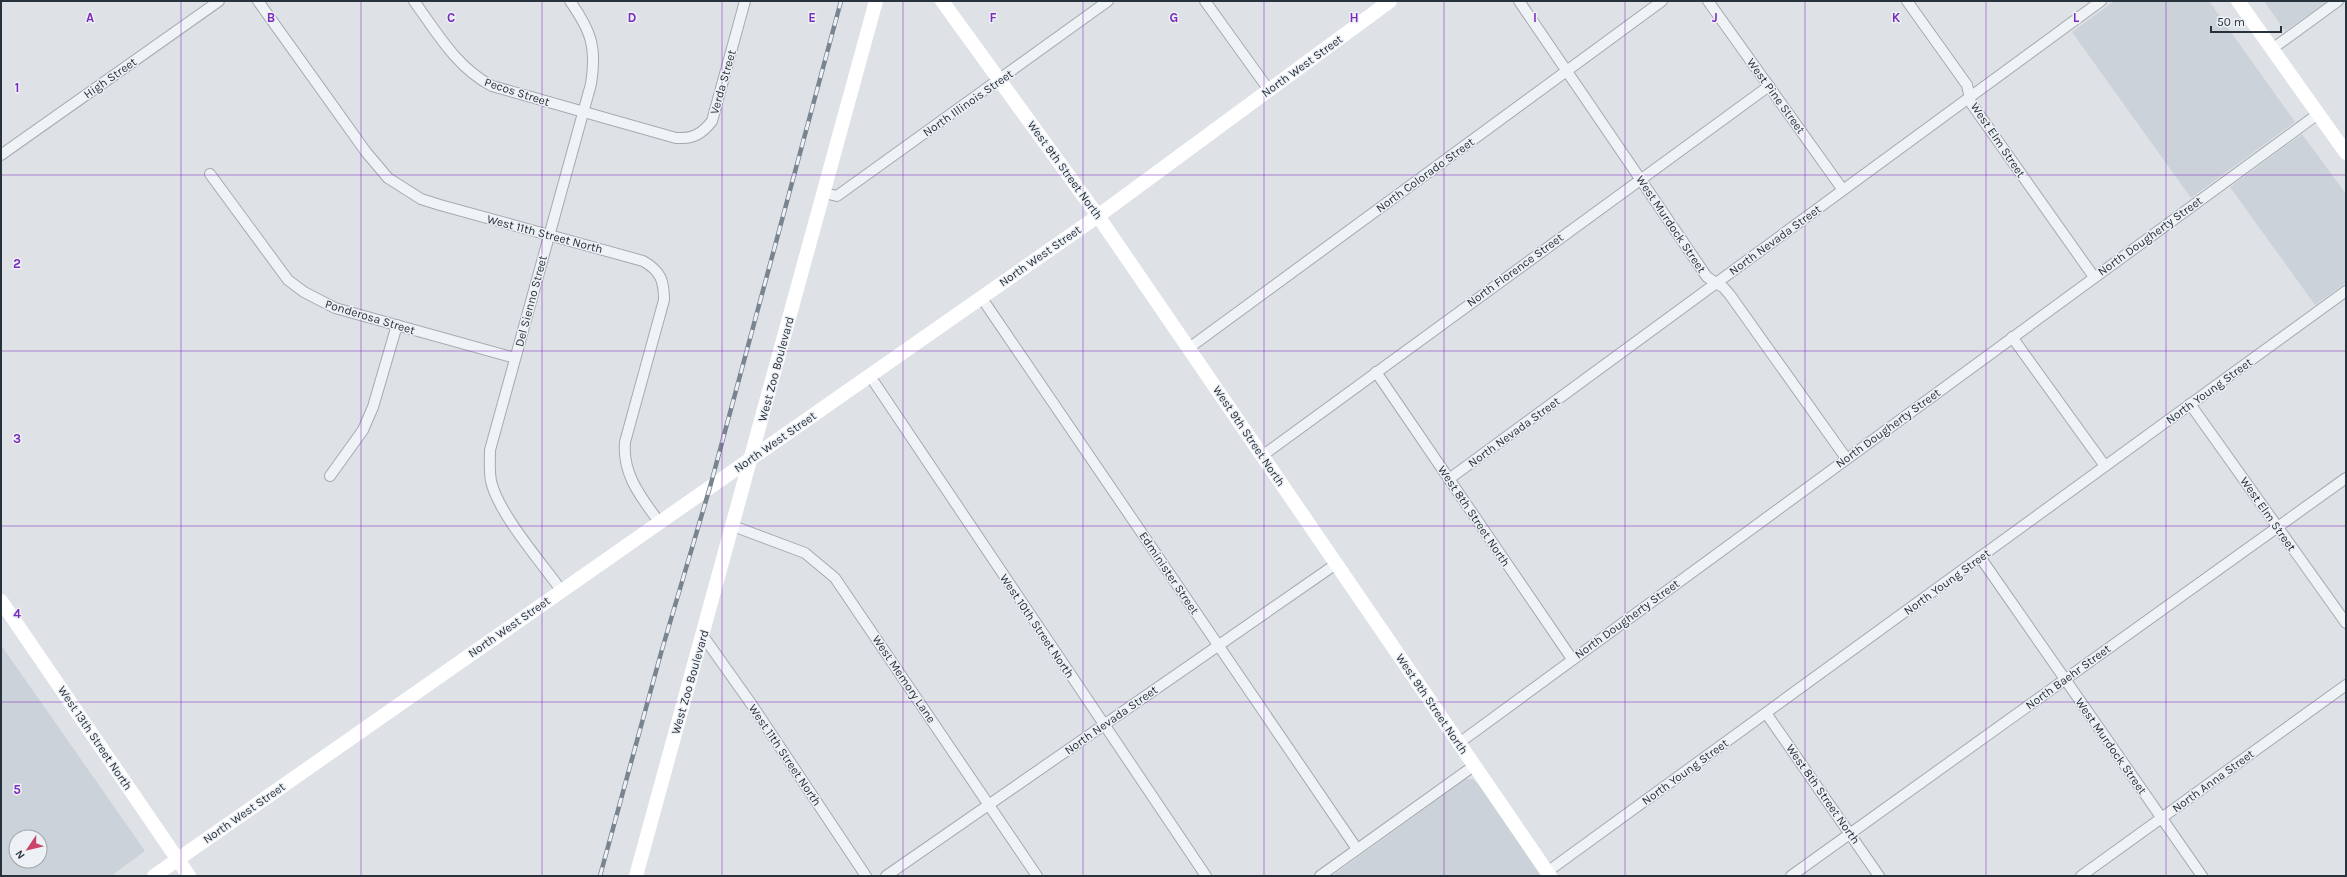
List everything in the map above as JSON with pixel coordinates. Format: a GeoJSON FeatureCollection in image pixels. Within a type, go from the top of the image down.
{"type":"FeatureCollection","features":[{"type":"Feature","properties":{"kind":"main road","name":"West Zoo Boulevard"},"geometry":{"type":"LineString","coordinates":[[636,876],[876,1]]}},
{"type":"Feature","properties":{"kind":"main road","name":"West 9th Street North"},"geometry":{"type":"LineString","coordinates":[[942,1],[1098,216],[1475,765],[1548,874]]}},
{"type":"Feature","properties":{"kind":"main road","name":"North West Street"},"geometry":{"type":"LineString","coordinates":[[154,876],[1098,216],[1390,1]]}},
{"type":"Feature","properties":{"kind":"main road"},"geometry":{"type":"LineString","coordinates":[[2238,1],[2346,153]]}},
{"type":"Feature","properties":{"kind":"main road","name":"West 13th Street North"},"geometry":{"type":"LineString","coordinates":[[1,601],[189,876]]}},
{"type":"Feature","properties":{"kind":"street","name":"High Street"},"geometry":{"type":"LineString","coordinates":[[1,155],[219,1]]}},
{"type":"Feature","properties":{"kind":"street","name":"West 11th Street North"},"geometry":{"type":"LineString","coordinates":[[258,1],[366,152],[388,178],[421,199],[643,261],[653,267],[662,278],[664,300],[625,442],[624,456],[631,481],[659,522]]}},
{"type":"Feature","properties":{"kind":"street","name":"Pecos Street"},"geometry":{"type":"LineString","coordinates":[[414,1],[453,54],[467,70],[480,80],[509,92],[583,112]]}},
{"type":"Feature","properties":{"kind":"street","name":"Del Sienno Street"},"geometry":{"type":"LineString","coordinates":[[561,590],[511,521],[496,495],[492,482],[490,450],[591,84],[594,53],[591,38],[584,22],[570,1]]}},
{"type":"Feature","properties":{"kind":"street","name":"Verda Street"},"geometry":{"type":"LineString","coordinates":[[583,112],[676,138],[687,139],[701,133],[712,121],[745,1]]}},
{"type":"Feature","properties":{"kind":"street","name":"North Illinois Street"},"geometry":{"type":"LineString","coordinates":[[824,193],[837,196],[1108,1]]}},
{"type":"Feature","properties":{"kind":"street"},"geometry":{"type":"LineString","coordinates":[[1205,1],[1270,90]]}},
{"type":"Feature","properties":{"kind":"street","name":"West Murdock Street"},"geometry":{"type":"LineString","coordinates":[[1519,1],[1706,276],[1724,288],[1730,295],[1846,458]]}},
{"type":"Feature","properties":{"kind":"street","name":"North Colorado Street"},"geometry":{"type":"LineString","coordinates":[[1189,348],[1662,1]]}},
{"type":"Feature","properties":{"kind":"street","name":"West Pine Street"},"geometry":{"type":"LineString","coordinates":[[1708,1],[1843,190]]}},
{"type":"Feature","properties":{"kind":"street","name":"West Elm Street"},"geometry":{"type":"LineString","coordinates":[[1907,1],[1967,85],[1971,103],[2094,277]]}},
{"type":"Feature","properties":{"kind":"street","name":"North Nevada Street"},"geometry":{"type":"LineString","coordinates":[[1449,480],[2101,1]]}},
{"type":"Feature","properties":{"kind":"street"},"geometry":{"type":"LineString","coordinates":[[2272,49],[2338,1]]}},
{"type":"Feature","properties":{"kind":"street","name":"North Florence Street"},"geometry":{"type":"LineString","coordinates":[[1262,456],[1639,178],[1769,86]]}},
{"type":"Feature","properties":{"kind":"street","name":"North Dougherty Street"},"geometry":{"type":"LineString","coordinates":[[1459,743],[1846,458],[2318,114]]}},
{"type":"Feature","properties":{"kind":"street","name":"Ponderosa Street"},"geometry":{"type":"LineString","coordinates":[[210,174],[271,259],[288,280],[304,292],[335,308],[515,358]]}},
{"type":"Feature","properties":{"kind":"street","name":"North Young Street"},"geometry":{"type":"LineString","coordinates":[[1548,874],[1766,713],[2346,291]]}},
{"type":"Feature","properties":{"kind":"street","name":"Edminister Street"},"geometry":{"type":"LineString","coordinates":[[981,297],[1357,849]]}},
{"type":"Feature","properties":{"kind":"street"},"geometry":{"type":"LineString","coordinates":[[330,476],[363,430],[373,407],[397,325]]}},
{"type":"Feature","properties":{"kind":"street"},"geometry":{"type":"LineString","coordinates":[[2012,337],[2105,466]]}},
{"type":"Feature","properties":{"kind":"street","name":"West 8th Street North"},"geometry":{"type":"LineString","coordinates":[[1376,372],[1572,659]]}},
{"type":"Feature","properties":{"kind":"street","name":"West 10th Street North"},"geometry":{"type":"LineString","coordinates":[[870,376],[1206,876]]}},
{"type":"Feature","properties":{"kind":"street","name":"West Elm Street"},"geometry":{"type":"LineString","coordinates":[[2190,404],[2346,623]]}},
{"type":"Feature","properties":{"kind":"street","name":"North Baehr Street"},"geometry":{"type":"LineString","coordinates":[[1791,876],[2346,478]]}},
{"type":"Feature","properties":{"kind":"street","name":"West Memory Lane"},"geometry":{"type":"LineString","coordinates":[[733,526],[805,553],[835,578],[1037,876]]}},
{"type":"Feature","properties":{"kind":"street","name":"West Murdock Street"},"geometry":{"type":"LineString","coordinates":[[1980,557],[2202,876]]}},
{"type":"Feature","properties":{"kind":"street","name":"North Nevada Street"},"geometry":{"type":"LineString","coordinates":[[886,876],[1336,564]]}},
{"type":"Feature","properties":{"kind":"street","name":"West 11th Street North"},"geometry":{"type":"LineString","coordinates":[[702,636],[752,704],[866,876]]}},
{"type":"Feature","properties":{"kind":"street","name":"North Anna Street"},"geometry":{"type":"LineString","coordinates":[[2080,876],[2346,686]]}},
{"type":"Feature","properties":{"kind":"street","name":"West 8th Street North"},"geometry":{"type":"LineString","coordinates":[[1766,713],[1879,876]]}},
{"type":"Feature","properties":{"kind":"street"},"geometry":{"type":"LineString","coordinates":[[1320,876],[1475,765]]}},
{"type":"Feature","properties":{"kind":"shaded area"},"geometry":{"type":"Polygon","coordinates":[[[2114,1],[2209,1],[2295,122],[2191,198],[2072,32],[2114,1]]]}},
{"type":"Feature","properties":{"kind":"shaded area"},"geometry":{"type":"Polygon","coordinates":[[[2264,1],[2328,1],[2285,31],[2264,1]]]}},
{"type":"Feature","properties":{"kind":"shaded area"},"geometry":{"type":"Polygon","coordinates":[[[2302,134],[2346,194],[2346,283],[2315,305],[2230,187],[2302,134]]]}},
{"type":"Feature","properties":{"kind":"shaded area"},"geometry":{"type":"Polygon","coordinates":[[[1,645],[145,851],[111,876],[1,876],[1,645]]]}},
{"type":"Feature","properties":{"kind":"shaded area"},"geometry":{"type":"Polygon","coordinates":[[[1466,779],[1473,779],[1478,784],[1541,876],[1332,876],[1466,779]]]}},
{"type":"Feature","properties":{"kind":"railway"},"geometry":{"type":"LineString","coordinates":[[600,876],[661,653],[710,487],[841,1]]}}]}
